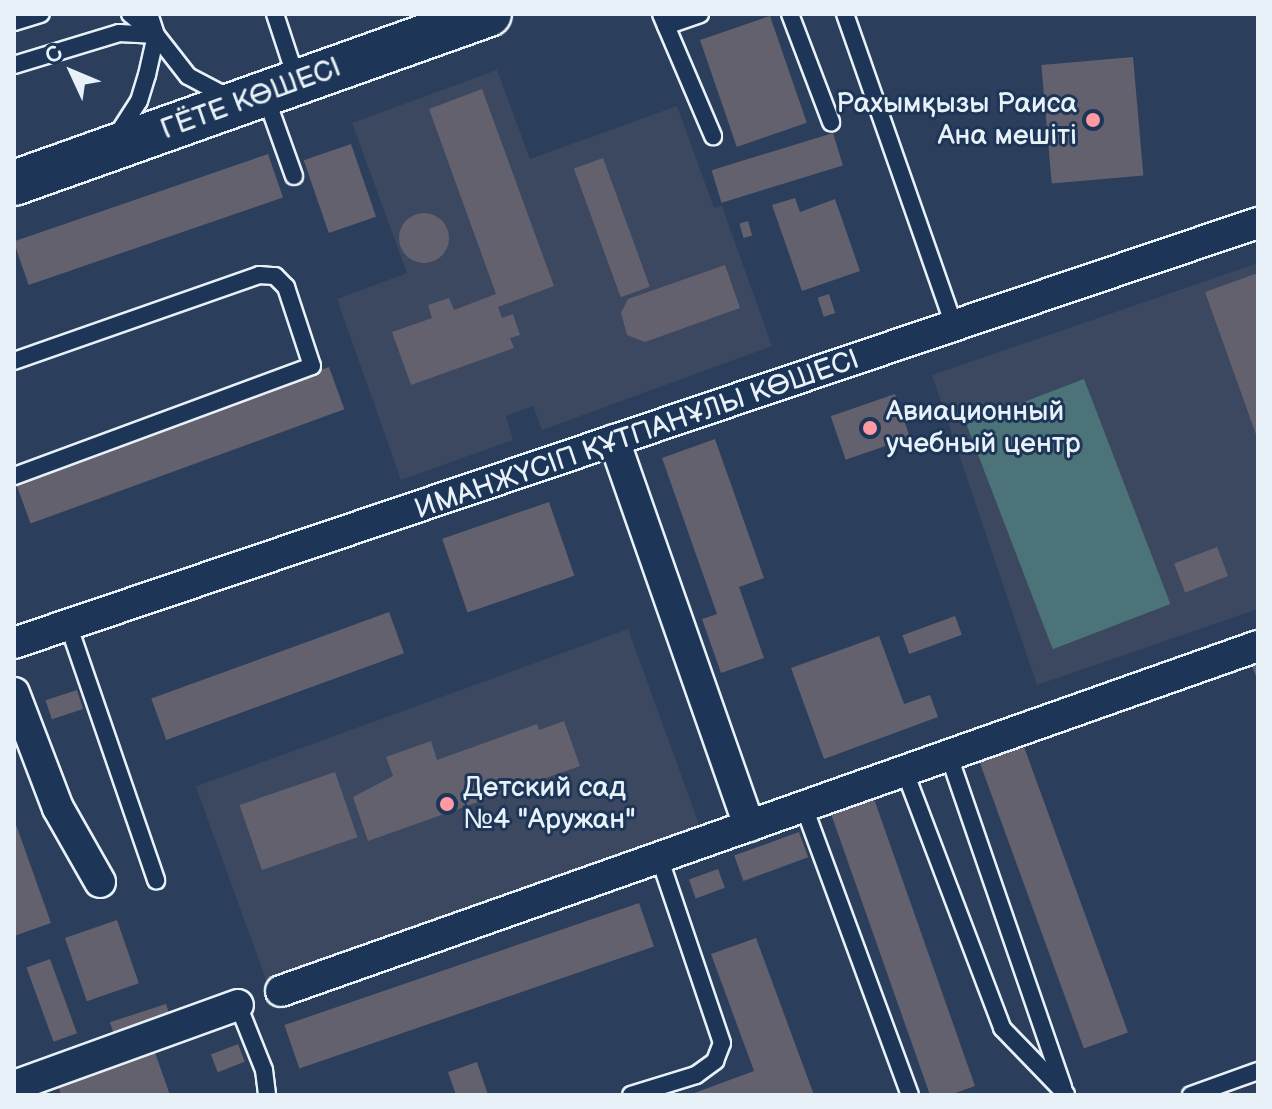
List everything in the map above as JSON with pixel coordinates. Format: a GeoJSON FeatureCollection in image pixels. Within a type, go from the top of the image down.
{"type":"FeatureCollection","features":[{"type":"Feature","properties":{"kind":"main road","name":"ГЁТЕ КӨШЕСІ"},"geometry":{"type":"LineString","coordinates":[[14,183],[489,14]]}},
{"type":"Feature","properties":{"kind":"street","name":"ИМАНЖҮСІП ҚҰТПАНҰЛЫ КӨШЕСІ"},"geometry":{"type":"LineString","coordinates":[[14,643],[955,328],[1258,223]]}},
{"type":"Feature","properties":{"kind":"street"},"geometry":{"type":"LineString","coordinates":[[614,440],[749,826]]}},
{"type":"Feature","properties":{"kind":"street"},"geometry":{"type":"LineString","coordinates":[[281,991],[1258,646]]}},
{"type":"Feature","properties":{"kind":"street"},"geometry":{"type":"LineString","coordinates":[[14,693],[58,808],[100,882]]}},
{"type":"Feature","properties":{"kind":"street"},"geometry":{"type":"LineString","coordinates":[[14,1086],[238,1005]]}},
{"type":"Feature","properties":{"kind":"lane"},"geometry":{"type":"LineString","coordinates":[[14,22],[41,14]]}},
{"type":"Feature","properties":{"kind":"lane"},"geometry":{"type":"LineString","coordinates":[[130,14],[156,35],[188,76],[220,93],[282,89]]}},
{"type":"Feature","properties":{"kind":"lane"},"geometry":{"type":"LineString","coordinates":[[103,152],[139,101],[156,35],[149,14]]}},
{"type":"Feature","properties":{"kind":"lane"},"geometry":{"type":"LineString","coordinates":[[275,14],[294,176]]}},
{"type":"Feature","properties":{"kind":"lane"},"geometry":{"type":"LineString","coordinates":[[700,14],[664,20],[713,136]]}},
{"type":"Feature","properties":{"kind":"lane"},"geometry":{"type":"LineString","coordinates":[[790,14],[831,122]]}},
{"type":"Feature","properties":{"kind":"lane"},"geometry":{"type":"LineString","coordinates":[[845,14],[955,328]]}},
{"type":"Feature","properties":{"kind":"lane"},"geometry":{"type":"LineString","coordinates":[[14,65],[119,33],[156,35]]}},
{"type":"Feature","properties":{"kind":"lane"},"geometry":{"type":"LineString","coordinates":[[14,361],[259,275],[275,276],[286,287],[312,366],[14,476]]}},
{"type":"Feature","properties":{"kind":"lane"},"geometry":{"type":"LineString","coordinates":[[69,627],[156,880]]}},
{"type":"Feature","properties":{"kind":"lane"},"geometry":{"type":"LineString","coordinates":[[949,756],[1066,1095]]}},
{"type":"Feature","properties":{"kind":"lane"},"geometry":{"type":"LineString","coordinates":[[905,772],[1002,1028],[1066,1095]]}},
{"type":"Feature","properties":{"kind":"lane"},"geometry":{"type":"LineString","coordinates":[[804,807],[910,1095]]}},
{"type":"Feature","properties":{"kind":"lane"},"geometry":{"type":"LineString","coordinates":[[631,1095],[696,1075],[715,1061],[722,1043],[659,857]]}},
{"type":"Feature","properties":{"kind":"lane"},"geometry":{"type":"LineString","coordinates":[[238,1005],[264,1070],[267,1095]]}},
{"type":"Feature","properties":{"kind":"lane"},"geometry":{"type":"LineString","coordinates":[[1191,1095],[1258,1071]]}},
{"type":"Feature","properties":{"kind":"shaded area"},"geometry":{"type":"Polygon","coordinates":[[[497,70],[530,159],[677,106],[714,208],[722,206],[772,346],[542,430],[533,406],[506,416],[513,440],[401,480],[337,299],[407,273],[352,123],[497,70]]]}},
{"type":"Feature","properties":{"kind":"shaded area"},"geometry":{"type":"Polygon","coordinates":[[[1258,263],[1258,609],[1037,685],[932,375],[1258,263]]]}},
{"type":"Feature","properties":{"kind":"shaded area","name":"Детский сад №4 \"Аружан\""},"geometry":{"type":"Polygon","coordinates":[[[628,629],[699,825],[267,983],[196,786],[628,629]]]}},
{"type":"Feature","properties":{"kind":"green space"},"geometry":{"type":"Polygon","coordinates":[[[1084,379],[1170,604],[1053,649],[966,424],[1084,379]]]}},
{"type":"Feature","properties":{"kind":"building"},"geometry":{"type":"Polygon","coordinates":[[[770,16],[807,123],[737,147],[700,40],[770,16]]]}},
{"type":"Feature","properties":{"kind":"building","name":"Рахымқызы Раиса Ана мешіті"},"geometry":{"type":"Polygon","coordinates":[[[1133,57],[1143,176],[1052,184],[1041,65],[1133,57]]]}},
{"type":"Feature","properties":{"kind":"building"},"geometry":{"type":"Polygon","coordinates":[[[482,89],[554,286],[498,307],[502,318],[513,314],[520,335],[510,338],[514,348],[411,385],[392,332],[432,318],[428,305],[449,298],[454,310],[496,294],[429,109],[482,89]]]}},
{"type":"Feature","properties":{"kind":"building"},"geometry":{"type":"Polygon","coordinates":[[[833,133],[843,166],[721,203],[712,170],[833,133]]]}},
{"type":"Feature","properties":{"kind":"building"},"geometry":{"type":"Polygon","coordinates":[[[351,144],[376,217],[329,233],[304,160],[351,144]]]}},
{"type":"Feature","properties":{"kind":"building"},"geometry":{"type":"Polygon","coordinates":[[[268,154],[283,197],[29,285],[14,241],[268,154]]]}},
{"type":"Feature","properties":{"kind":"building"},"geometry":{"type":"Polygon","coordinates":[[[603,158],[650,287],[621,297],[574,169],[603,158]]]}},
{"type":"Feature","properties":{"kind":"building"},"geometry":{"type":"Polygon","coordinates":[[[795,198],[800,212],[835,199],[860,271],[802,291],[772,205],[795,198]]]}},
{"type":"Feature","properties":{"kind":"building"},"geometry":{"type":"Polygon","coordinates":[[[424,213],[442,220],[449,238],[442,256],[424,263],[406,256],[399,238],[406,220],[424,213]]]}},
{"type":"Feature","properties":{"kind":"building"},"geometry":{"type":"Polygon","coordinates":[[[748,221],[752,235],[743,238],[739,223],[748,221]]]}},
{"type":"Feature","properties":{"kind":"building"},"geometry":{"type":"Polygon","coordinates":[[[725,265],[740,308],[645,342],[627,335],[621,313],[628,299],[725,265]]]}},
{"type":"Feature","properties":{"kind":"building"},"geometry":{"type":"Polygon","coordinates":[[[1258,273],[1258,440],[1205,292],[1258,273]]]}},
{"type":"Feature","properties":{"kind":"building"},"geometry":{"type":"Polygon","coordinates":[[[829,294],[835,313],[824,317],[818,298],[829,294]]]}},
{"type":"Feature","properties":{"kind":"building"},"geometry":{"type":"Polygon","coordinates":[[[329,367],[344,409],[31,524],[15,481],[329,367]]]}},
{"type":"Feature","properties":{"kind":"building","name":"Авиационный учебный центр"},"geometry":{"type":"Polygon","coordinates":[[[895,394],[910,437],[846,460],[831,416],[895,394]]]}},
{"type":"Feature","properties":{"kind":"building"},"geometry":{"type":"Polygon","coordinates":[[[715,439],[764,578],[739,587],[764,658],[721,673],[702,619],[717,614],[662,458],[715,439]]]}},
{"type":"Feature","properties":{"kind":"building"},"geometry":{"type":"Polygon","coordinates":[[[549,502],[574,576],[468,613],[442,539],[549,502]]]}},
{"type":"Feature","properties":{"kind":"building"},"geometry":{"type":"Polygon","coordinates":[[[1217,547],[1228,576],[1185,592],[1174,563],[1217,547]]]}},
{"type":"Feature","properties":{"kind":"building"},"geometry":{"type":"Polygon","coordinates":[[[389,612],[404,653],[166,740],[151,699],[389,612]]]}},
{"type":"Feature","properties":{"kind":"building"},"geometry":{"type":"Polygon","coordinates":[[[955,616],[962,635],[909,654],[902,635],[955,616]]]}},
{"type":"Feature","properties":{"kind":"building"},"geometry":{"type":"Polygon","coordinates":[[[879,636],[904,704],[930,695],[938,717],[824,759],[791,668],[879,636]]]}},
{"type":"Feature","properties":{"kind":"building"},"geometry":{"type":"Polygon","coordinates":[[[1258,660],[1258,682],[1251,663],[1258,660]]]}},
{"type":"Feature","properties":{"kind":"building"},"geometry":{"type":"Polygon","coordinates":[[[77,690],[83,709],[52,719],[46,700],[77,690]]]}},
{"type":"Feature","properties":{"kind":"building"},"geometry":{"type":"Polygon","coordinates":[[[564,721],[580,766],[368,841],[353,797],[393,776],[386,757],[431,741],[437,760],[537,724],[539,730],[564,721]]]}},
{"type":"Feature","properties":{"kind":"building"},"geometry":{"type":"Polygon","coordinates":[[[1023,744],[1128,1032],[1084,1049],[979,760],[1023,744]]]}},
{"type":"Feature","properties":{"kind":"building"},"geometry":{"type":"Polygon","coordinates":[[[335,772],[357,837],[262,870],[240,805],[335,772]]]}},
{"type":"Feature","properties":{"kind":"building"},"geometry":{"type":"Polygon","coordinates":[[[873,796],[975,1086],[950,1095],[930,1095],[830,811],[873,796]]]}},
{"type":"Feature","properties":{"kind":"building"},"geometry":{"type":"Polygon","coordinates":[[[14,819],[51,923],[14,936],[14,819]]]}},
{"type":"Feature","properties":{"kind":"building"},"geometry":{"type":"Polygon","coordinates":[[[799,832],[808,857],[743,881],[734,856],[799,832]]]}},
{"type":"Feature","properties":{"kind":"building"},"geometry":{"type":"Polygon","coordinates":[[[718,869],[725,888],[696,898],[689,880],[718,869]]]}},
{"type":"Feature","properties":{"kind":"building"},"geometry":{"type":"Polygon","coordinates":[[[639,903],[654,946],[299,1069],[284,1025],[639,903]]]}},
{"type":"Feature","properties":{"kind":"building"},"geometry":{"type":"Polygon","coordinates":[[[117,920],[139,983],[87,1001],[65,938],[117,920]]]}},
{"type":"Feature","properties":{"kind":"building"},"geometry":{"type":"Polygon","coordinates":[[[756,938],[814,1095],[689,1095],[754,1071],[711,954],[756,938]]]}},
{"type":"Feature","properties":{"kind":"building"},"geometry":{"type":"Polygon","coordinates":[[[50,959],[77,1033],[54,1042],[27,968],[50,959]]]}},
{"type":"Feature","properties":{"kind":"building"},"geometry":{"type":"Polygon","coordinates":[[[166,1004],[170,1016],[114,1035],[110,1022],[166,1004]]]}},
{"type":"Feature","properties":{"kind":"building"},"geometry":{"type":"Polygon","coordinates":[[[238,1044],[245,1062],[218,1072],[211,1054],[238,1044]]]}},
{"type":"Feature","properties":{"kind":"building"},"geometry":{"type":"Polygon","coordinates":[[[153,1047],[170,1095],[61,1095],[57,1082],[153,1047]]]}},
{"type":"Feature","properties":{"kind":"building"},"geometry":{"type":"Polygon","coordinates":[[[477,1062],[488,1095],[456,1095],[448,1072],[477,1062]]]}},
{"type":"Feature","properties":{"kind":"place","name":"Рахымқызы Раиса Ана мешіті"},"geometry":{"type":"Point","coordinates":[1093,120]}},
{"type":"Feature","properties":{"kind":"place","name":"Авиационный учебный центр"},"geometry":{"type":"Point","coordinates":[870,428]}},
{"type":"Feature","properties":{"kind":"place","name":"Детский сад №4 \"Аружан\""},"geometry":{"type":"Point","coordinates":[447,804]}}]}
